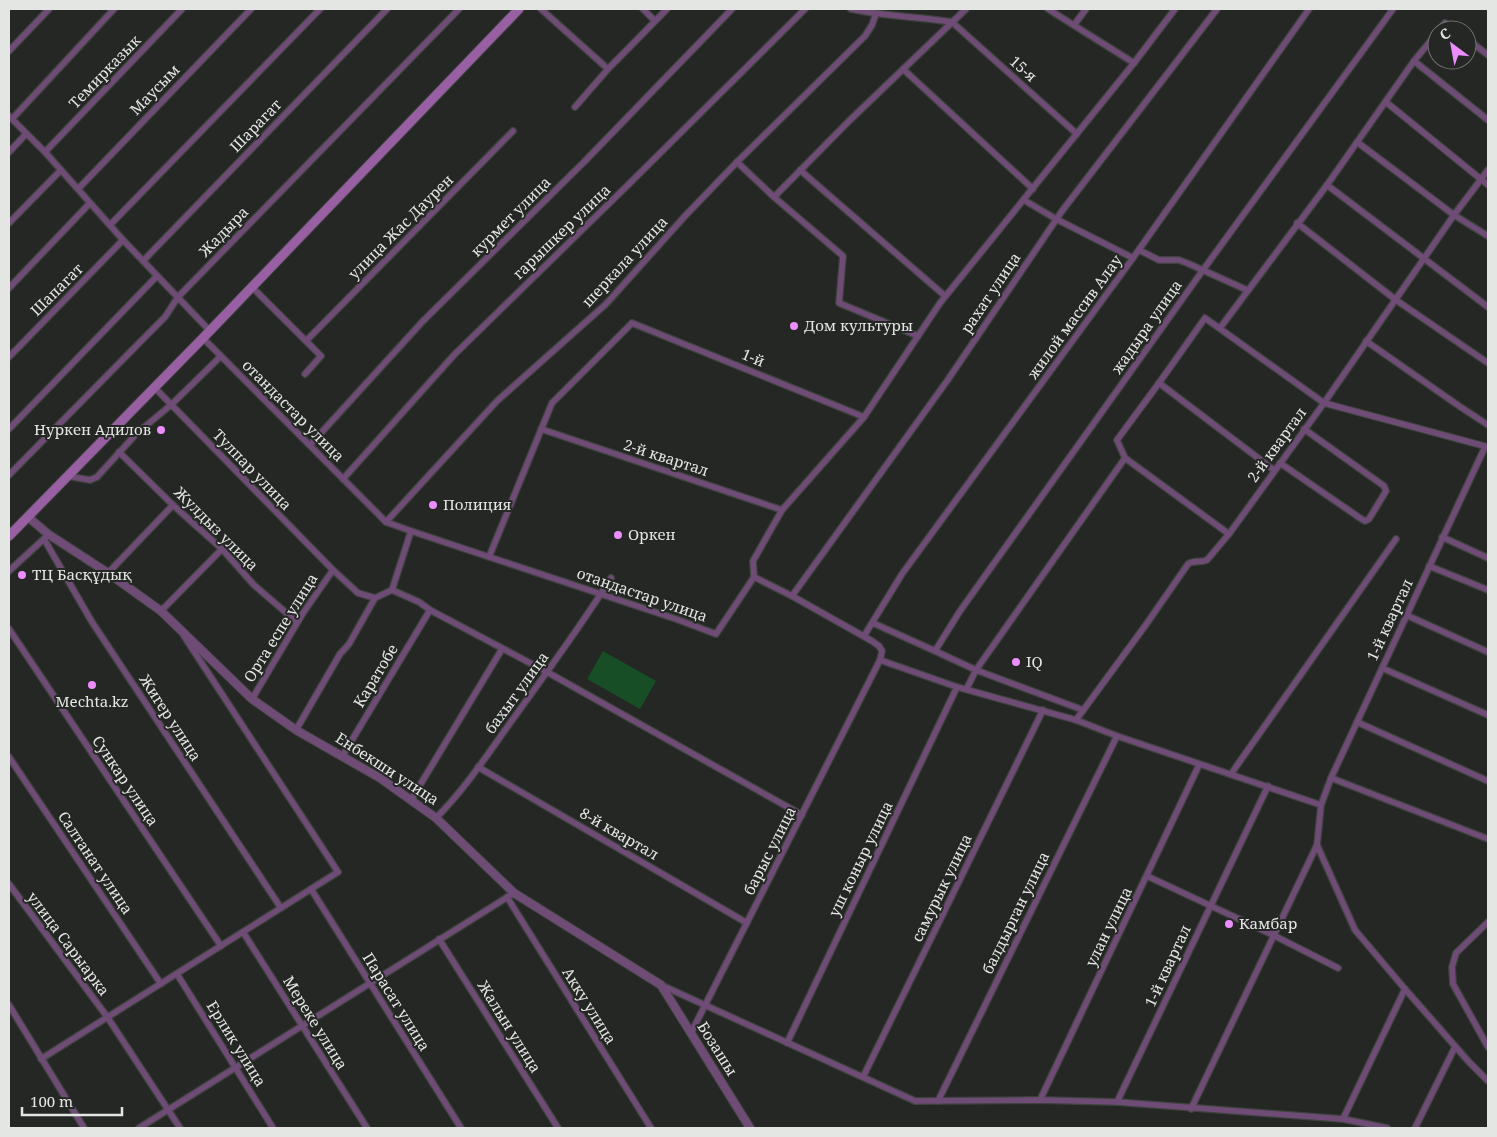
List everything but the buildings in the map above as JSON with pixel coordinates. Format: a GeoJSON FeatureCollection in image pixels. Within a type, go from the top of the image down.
{"type":"FeatureCollection","features":[{"type":"Feature","properties":{"kind":"main road"},"geometry":{"type":"LineString","coordinates":[[9,536],[519,9]]}},
{"type":"Feature","properties":{"kind":"street"},"geometry":{"type":"LineString","coordinates":[[9,52],[49,9]]}},
{"type":"Feature","properties":{"kind":"street"},"geometry":{"type":"LineString","coordinates":[[10,117],[114,9]]}},
{"type":"Feature","properties":{"kind":"street","name":"Темирказык"},"geometry":{"type":"LineString","coordinates":[[45,152],[182,9]]}},
{"type":"Feature","properties":{"kind":"street","name":"Маусым"},"geometry":{"type":"LineString","coordinates":[[78,189],[250,9]]}},
{"type":"Feature","properties":{"kind":"street"},"geometry":{"type":"LineString","coordinates":[[110,225],[320,9]]}},
{"type":"Feature","properties":{"kind":"street","name":"Шарагат"},"geometry":{"type":"LineString","coordinates":[[143,261],[387,9]]}},
{"type":"Feature","properties":{"kind":"street","name":"Жадыра"},"geometry":{"type":"LineString","coordinates":[[9,475],[165,317],[178,297],[459,9]]}},
{"type":"Feature","properties":{"kind":"street"},"geometry":{"type":"LineString","coordinates":[[541,9],[608,69]]}},
{"type":"Feature","properties":{"kind":"street"},"geometry":{"type":"LineString","coordinates":[[643,9],[656,21]]}},
{"type":"Feature","properties":{"kind":"street"},"geometry":{"type":"LineString","coordinates":[[575,107],[608,69],[667,9]]}},
{"type":"Feature","properties":{"kind":"street","name":"курмет улица"},"geometry":{"type":"LineString","coordinates":[[310,445],[423,321],[586,160],[732,9]]}},
{"type":"Feature","properties":{"kind":"street","name":"гарышкер улица"},"geometry":{"type":"LineString","coordinates":[[343,479],[454,355],[804,9]]}},
{"type":"Feature","properties":{"kind":"street"},"geometry":{"type":"LineString","coordinates":[[851,9],[876,14],[912,16],[952,22]]}},
{"type":"Feature","properties":{"kind":"street"},"geometry":{"type":"LineString","coordinates":[[774,197],[966,9]]}},
{"type":"Feature","properties":{"kind":"street"},"geometry":{"type":"LineString","coordinates":[[1048,9],[1134,63]]}},
{"type":"Feature","properties":{"kind":"street"},"geometry":{"type":"LineString","coordinates":[[1074,25],[1086,9]]}},
{"type":"Feature","properties":{"kind":"street"},"geometry":{"type":"LineString","coordinates":[[1175,9],[1134,63],[945,296],[864,417],[782,510],[753,561],[754,577],[864,636],[882,651],[880,660],[957,687],[967,688],[1076,720],[1117,736],[1321,805]]}},
{"type":"Feature","properties":{"kind":"street","name":"рахат улица"},"geometry":{"type":"LineString","coordinates":[[792,596],[947,381],[1056,219],[1217,9]]}},
{"type":"Feature","properties":{"kind":"street","name":"жадыра улица"},"geometry":{"type":"LineString","coordinates":[[935,651],[960,611],[1203,270],[1393,9]]}},
{"type":"Feature","properties":{"kind":"street","name":"жилой массив Алау"},"geometry":{"type":"LineString","coordinates":[[864,636],[902,574],[1139,250],[1308,10]]}},
{"type":"Feature","properties":{"kind":"street","name":"шеркала улица"},"geometry":{"type":"LineString","coordinates":[[386,522],[497,401],[606,304],[685,216],[864,36],[872,25],[876,14]]}},
{"type":"Feature","properties":{"kind":"street","name":"15-я"},"geometry":{"type":"LineString","coordinates":[[952,22],[1077,134]]}},
{"type":"Feature","properties":{"kind":"street"},"geometry":{"type":"LineString","coordinates":[[1220,328],[1327,185],[1427,45]]}},
{"type":"Feature","properties":{"kind":"street"},"geometry":{"type":"LineString","coordinates":[[1477,47],[1488,55]]}},
{"type":"Feature","properties":{"kind":"street"},"geometry":{"type":"LineString","coordinates":[[1414,61],[1488,120]]}},
{"type":"Feature","properties":{"kind":"street"},"geometry":{"type":"LineString","coordinates":[[903,69],[1032,189]]}},
{"type":"Feature","properties":{"kind":"street"},"geometry":{"type":"LineString","coordinates":[[1386,102],[1488,185]]}},
{"type":"Feature","properties":{"kind":"street","name":"отандастар улица"},"geometry":{"type":"LineString","coordinates":[[10,117],[45,152],[123,240],[178,297],[221,356],[386,522],[716,634],[754,577]]}},
{"type":"Feature","properties":{"kind":"street","name":"улица Жас Даурен"},"geometry":{"type":"LineString","coordinates":[[306,341],[513,130]]}},
{"type":"Feature","properties":{"kind":"street"},"geometry":{"type":"LineString","coordinates":[[9,152],[26,134]]}},
{"type":"Feature","properties":{"kind":"street"},"geometry":{"type":"LineString","coordinates":[[1357,142],[1454,215],[1488,236]]}},
{"type":"Feature","properties":{"kind":"street"},"geometry":{"type":"LineString","coordinates":[[737,162],[774,197],[843,256],[839,304],[918,336]]}},
{"type":"Feature","properties":{"kind":"street"},"geometry":{"type":"LineString","coordinates":[[9,223],[60,170]]}},
{"type":"Feature","properties":{"kind":"street"},"geometry":{"type":"LineString","coordinates":[[800,170],[945,296]]}},
{"type":"Feature","properties":{"kind":"street","name":"2-й квартал"},"geometry":{"type":"LineString","coordinates":[[1076,720],[1188,564],[1207,560],[1229,534],[1324,403],[1454,215],[1488,170]]}},
{"type":"Feature","properties":{"kind":"street"},"geometry":{"type":"LineString","coordinates":[[1327,185],[1488,307]]}},
{"type":"Feature","properties":{"kind":"street"},"geometry":{"type":"LineString","coordinates":[[1024,200],[1056,219],[1133,258]]}},
{"type":"Feature","properties":{"kind":"street"},"geometry":{"type":"LineString","coordinates":[[9,288],[90,203]]}},
{"type":"Feature","properties":{"kind":"street"},"geometry":{"type":"LineString","coordinates":[[1297,223],[1396,300],[1488,364]]}},
{"type":"Feature","properties":{"kind":"street","name":"Шапагат"},"geometry":{"type":"LineString","coordinates":[[9,357],[123,240]]}},
{"type":"Feature","properties":{"kind":"street"},"geometry":{"type":"LineString","coordinates":[[1139,250],[1159,260],[1179,260],[1247,290]]}},
{"type":"Feature","properties":{"kind":"street"},"geometry":{"type":"LineString","coordinates":[[9,429],[157,276]]}},
{"type":"Feature","properties":{"kind":"street"},"geometry":{"type":"LineString","coordinates":[[252,287],[322,356],[305,374]]}},
{"type":"Feature","properties":{"kind":"street"},"geometry":{"type":"LineString","coordinates":[[1229,534],[1125,458],[1117,440],[1160,383],[1205,318],[1324,403],[1487,447]]}},
{"type":"Feature","properties":{"kind":"street","name":"1-й"},"geometry":{"type":"LineString","coordinates":[[541,430],[552,404],[632,323],[864,417]]}},
{"type":"Feature","properties":{"kind":"street"},"geometry":{"type":"LineString","coordinates":[[1366,341],[1488,425]]}},
{"type":"Feature","properties":{"kind":"street"},"geometry":{"type":"LineString","coordinates":[[67,476],[93,480],[97,477],[137,433],[171,405],[221,356]]}},
{"type":"Feature","properties":{"kind":"street"},"geometry":{"type":"LineString","coordinates":[[1160,383],[1274,470]]}},
{"type":"Feature","properties":{"kind":"street","name":"Тулпар улица"},"geometry":{"type":"LineString","coordinates":[[154,387],[358,594],[375,598]]}},
{"type":"Feature","properties":{"kind":"street"},"geometry":{"type":"LineString","coordinates":[[1280,463],[1360,518],[1365,521],[1370,519],[1386,491],[1384,486],[1304,429]]}},
{"type":"Feature","properties":{"kind":"street"},"geometry":{"type":"LineString","coordinates":[[489,557],[541,430]]}},
{"type":"Feature","properties":{"kind":"street","name":"2-й квартал"},"geometry":{"type":"LineString","coordinates":[[541,430],[782,510]]}},
{"type":"Feature","properties":{"kind":"street","name":"1-й квартал"},"geometry":{"type":"LineString","coordinates":[[1317,845],[1321,805],[1332,778],[1442,536],[1487,447]]}},
{"type":"Feature","properties":{"kind":"street","name":"Жулдыз улица"},"geometry":{"type":"LineString","coordinates":[[119,452],[222,549],[254,585],[297,622]]}},
{"type":"Feature","properties":{"kind":"street"},"geometry":{"type":"LineString","coordinates":[[967,688],[976,670],[1125,458]]}},
{"type":"Feature","properties":{"kind":"street"},"geometry":{"type":"LineString","coordinates":[[108,572],[173,504]]}},
{"type":"Feature","properties":{"kind":"street","name":"Енбекши улица"},"geometry":{"type":"LineString","coordinates":[[28,517],[46,537],[108,572],[161,611],[252,699],[296,730],[343,755],[380,778],[436,818],[510,895],[661,985]]}},
{"type":"Feature","properties":{"kind":"street"},"geometry":{"type":"LineString","coordinates":[[296,730],[375,598],[392,590],[411,531]]}},
{"type":"Feature","properties":{"kind":"street"},"geometry":{"type":"LineString","coordinates":[[1442,536],[1488,558]]}},
{"type":"Feature","properties":{"kind":"street"},"geometry":{"type":"LineString","coordinates":[[9,571],[46,537]]}},
{"type":"Feature","properties":{"kind":"street","name":"Жигер улица"},"geometry":{"type":"LineString","coordinates":[[46,537],[92,622],[281,908]]}},
{"type":"Feature","properties":{"kind":"street"},"geometry":{"type":"LineString","coordinates":[[1231,774],[1396,540]]}},
{"type":"Feature","properties":{"kind":"street"},"geometry":{"type":"LineString","coordinates":[[161,611],[222,549]]}},
{"type":"Feature","properties":{"kind":"street"},"geometry":{"type":"LineString","coordinates":[[1429,566],[1488,590]]}},
{"type":"Feature","properties":{"kind":"street","name":"Орта еспе улица"},"geometry":{"type":"LineString","coordinates":[[252,699],[297,622],[333,570]]}},
{"type":"Feature","properties":{"kind":"street","name":"бахыт улица"},"geometry":{"type":"LineString","coordinates":[[436,818],[455,799],[583,623],[611,578]]}},
{"type":"Feature","properties":{"kind":"street"},"geometry":{"type":"LineString","coordinates":[[392,590],[419,602],[430,610],[547,672],[802,815]]}},
{"type":"Feature","properties":{"kind":"street","name":"Каратобе"},"geometry":{"type":"LineString","coordinates":[[343,755],[430,610]]}},
{"type":"Feature","properties":{"kind":"street"},"geometry":{"type":"LineString","coordinates":[[1406,615],[1488,652]]}},
{"type":"Feature","properties":{"kind":"street"},"geometry":{"type":"LineString","coordinates":[[873,622],[976,670],[1083,710]]}},
{"type":"Feature","properties":{"kind":"street","name":"Енбекши улица"},"geometry":{"type":"LineString","coordinates":[[176,624],[338,872],[311,889]]}},
{"type":"Feature","properties":{"kind":"street","name":"Сункар улица"},"geometry":{"type":"LineString","coordinates":[[9,629],[221,946]]}},
{"type":"Feature","properties":{"kind":"street"},"geometry":{"type":"LineString","coordinates":[[411,800],[502,649]]}},
{"type":"Feature","properties":{"kind":"street","name":"барыс улица"},"geometry":{"type":"LineString","coordinates":[[691,1033],[880,660]]}},
{"type":"Feature","properties":{"kind":"street"},"geometry":{"type":"LineString","coordinates":[[1382,668],[1488,715]]}},
{"type":"Feature","properties":{"kind":"street","name":"уш коныр улица"},"geometry":{"type":"LineString","coordinates":[[787,1043],[957,687]]}},
{"type":"Feature","properties":{"kind":"street","name":"самурык улица"},"geometry":{"type":"LineString","coordinates":[[863,1077],[1043,710]]}},
{"type":"Feature","properties":{"kind":"street"},"geometry":{"type":"LineString","coordinates":[[1357,722],[1488,780]]}},
{"type":"Feature","properties":{"kind":"street","name":"балдырган улица"},"geometry":{"type":"LineString","coordinates":[[938,1101],[1117,736]]}},
{"type":"Feature","properties":{"kind":"street","name":"Салтанат улица"},"geometry":{"type":"LineString","coordinates":[[9,757],[161,984]]}},
{"type":"Feature","properties":{"kind":"street","name":"улан улица"},"geometry":{"type":"LineString","coordinates":[[1040,1100],[1199,764]]}},
{"type":"Feature","properties":{"kind":"street","name":"8-й квартал"},"geometry":{"type":"LineString","coordinates":[[478,767],[747,923]]}},
{"type":"Feature","properties":{"kind":"street"},"geometry":{"type":"LineString","coordinates":[[1332,778],[1488,839]]}},
{"type":"Feature","properties":{"kind":"street","name":"1-й квартал"},"geometry":{"type":"LineString","coordinates":[[1117,1102],[1268,786]]}},
{"type":"Feature","properties":{"kind":"street"},"geometry":{"type":"LineString","coordinates":[[1191,1109],[1317,845]]}},
{"type":"Feature","properties":{"kind":"street"},"geometry":{"type":"LineString","coordinates":[[1317,845],[1355,930],[1455,1046],[1488,1080]]}},
{"type":"Feature","properties":{"kind":"street"},"geometry":{"type":"LineString","coordinates":[[1147,876],[1273,935],[1338,968]]}},
{"type":"Feature","properties":{"kind":"street","name":"улица Сарыарка"},"geometry":{"type":"LineString","coordinates":[[9,884],[108,1018],[180,1128]]}},
{"type":"Feature","properties":{"kind":"street"},"geometry":{"type":"LineString","coordinates":[[41,1059],[311,889]]}},
{"type":"Feature","properties":{"kind":"street","name":"Парасат улица"},"geometry":{"type":"LineString","coordinates":[[311,889],[460,1128]]}},
{"type":"Feature","properties":{"kind":"street"},"geometry":{"type":"LineString","coordinates":[[139,1128],[510,895]]}},
{"type":"Feature","properties":{"kind":"street","name":"Акку улица"},"geometry":{"type":"LineString","coordinates":[[510,895],[651,1128]]}},
{"type":"Feature","properties":{"kind":"street"},"geometry":{"type":"LineString","coordinates":[[1488,922],[1456,953],[1452,967],[1453,984],[1488,1047]]}},
{"type":"Feature","properties":{"kind":"street","name":"Мереке улица"},"geometry":{"type":"LineString","coordinates":[[243,932],[367,1128]]}},
{"type":"Feature","properties":{"kind":"street","name":"Жалын улица"},"geometry":{"type":"LineString","coordinates":[[439,939],[558,1128]]}},
{"type":"Feature","properties":{"kind":"street","name":"Ерлик улица"},"geometry":{"type":"LineString","coordinates":[[176,974],[273,1128]]}},
{"type":"Feature","properties":{"kind":"street"},"geometry":{"type":"LineString","coordinates":[[661,985],[915,1101],[1040,1100],[1117,1102],[1342,1119],[1387,1128]]}},
{"type":"Feature","properties":{"kind":"street","name":"Бозашы"},"geometry":{"type":"LineString","coordinates":[[661,985],[750,1128]]}},
{"type":"Feature","properties":{"kind":"street"},"geometry":{"type":"LineString","coordinates":[[1342,1119],[1405,989]]}},
{"type":"Feature","properties":{"kind":"street"},"geometry":{"type":"LineString","coordinates":[[9,1005],[84,1128]]}},
{"type":"Feature","properties":{"kind":"street"},"geometry":{"type":"LineString","coordinates":[[1415,1128],[1455,1046]]}},
{"type":"Feature","properties":{"kind":"green space"},"geometry":{"type":"Polygon","coordinates":[[[603,651],[656,681],[640,709],[587,679],[603,651]]]}},
{"type":"Feature","properties":{"kind":"place","name":"Дом культуры"},"geometry":{"type":"Point","coordinates":[794,326]}},
{"type":"Feature","properties":{"kind":"place","name":"Нуркен Адилов"},"geometry":{"type":"Point","coordinates":[161,430]}},
{"type":"Feature","properties":{"kind":"place","name":"Полиция"},"geometry":{"type":"Point","coordinates":[433,505]}},
{"type":"Feature","properties":{"kind":"place","name":"Оркен"},"geometry":{"type":"Point","coordinates":[618,535]}},
{"type":"Feature","properties":{"kind":"place","name":"ТЦ Басқұдық"},"geometry":{"type":"Point","coordinates":[22,575]}},
{"type":"Feature","properties":{"kind":"place","name":"IQ"},"geometry":{"type":"Point","coordinates":[1016,662]}},
{"type":"Feature","properties":{"kind":"place","name":"Mechta.kz"},"geometry":{"type":"Point","coordinates":[92,685]}},
{"type":"Feature","properties":{"kind":"place","name":"Камбар"},"geometry":{"type":"Point","coordinates":[1229,924]}}]}
